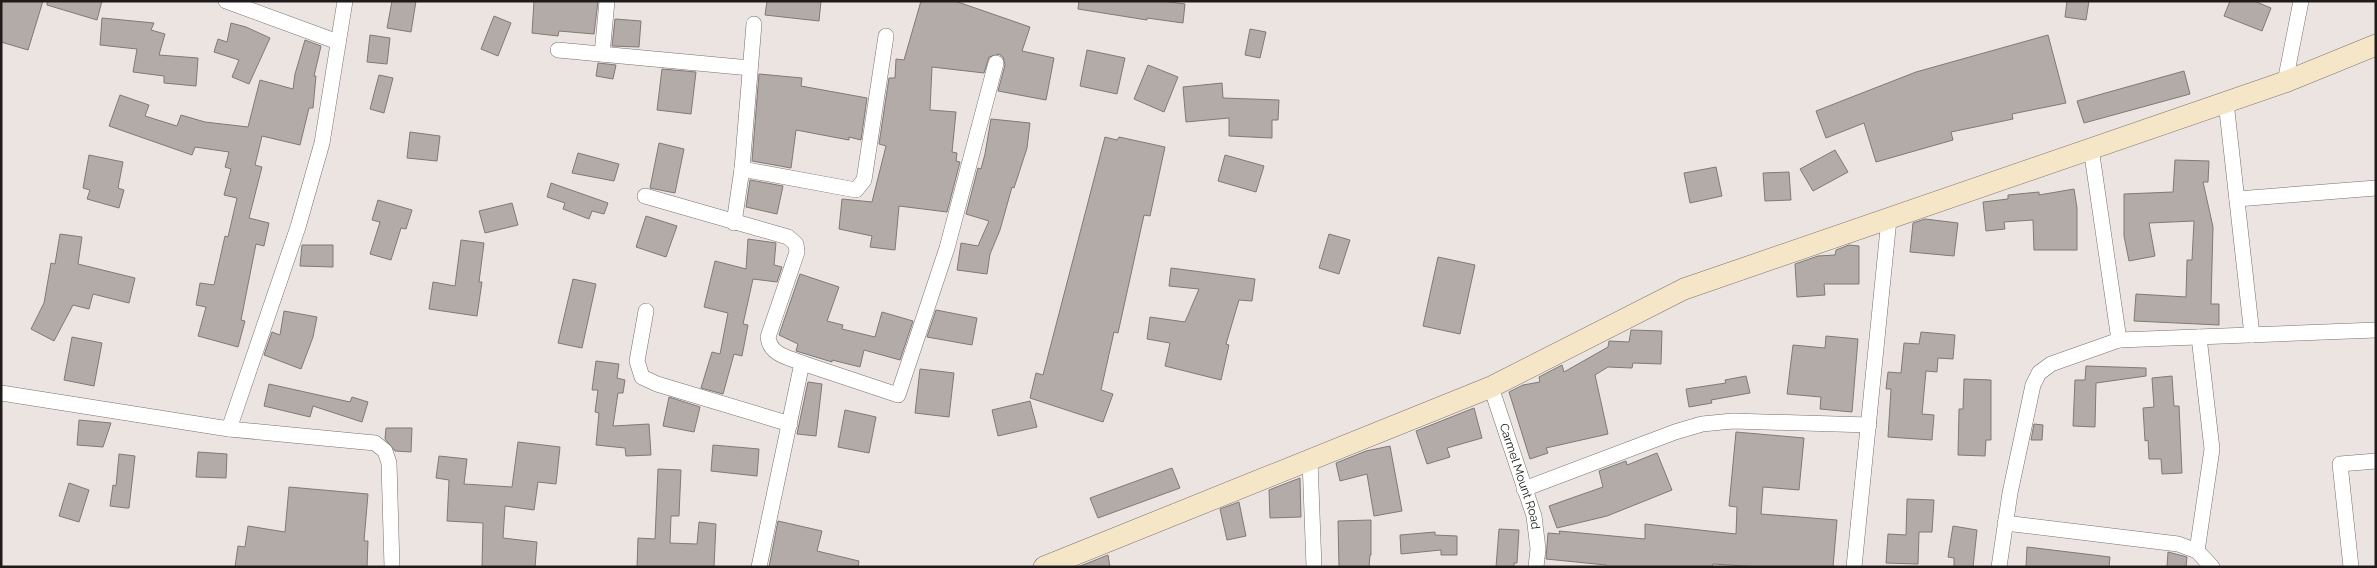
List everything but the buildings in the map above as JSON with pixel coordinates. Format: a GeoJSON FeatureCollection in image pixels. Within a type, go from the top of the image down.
{"type":"FeatureCollection","features":[{"type":"Feature","properties":{"kind":"street"},"geometry":{"type":"LineString","coordinates":[[226,1],[338,42]]}},
{"type":"Feature","properties":{"kind":"street"},"geometry":{"type":"LineString","coordinates":[[229,429],[298,227],[322,143],[345,1]]}},
{"type":"Feature","properties":{"kind":"street"},"geometry":{"type":"LineString","coordinates":[[602,54],[606,1]]}},
{"type":"Feature","properties":{"kind":"street"},"geometry":{"type":"LineString","coordinates":[[2285,82],[2301,1]]}},
{"type":"Feature","properties":{"kind":"street"},"geometry":{"type":"LineString","coordinates":[[734,223],[742,169],[754,24]]}},
{"type":"Feature","properties":{"kind":"street"},"geometry":{"type":"LineString","coordinates":[[742,169],[856,190],[860,187],[864,180],[886,36]]}},
{"type":"Feature","properties":{"kind":"street"},"geometry":{"type":"LineString","coordinates":[[1044,567],[1491,387],[1684,289],[2285,82],[2376,45]]}},
{"type":"Feature","properties":{"kind":"street"},"geometry":{"type":"LineString","coordinates":[[558,50],[750,68]]}},
{"type":"Feature","properties":{"kind":"street"},"geometry":{"type":"LineString","coordinates":[[644,196],[788,237],[796,244],[797,252],[768,337],[772,351],[898,395],[947,248],[996,63]]}},
{"type":"Feature","properties":{"kind":"street"},"geometry":{"type":"LineString","coordinates":[[2226,102],[2252,335]]}},
{"type":"Feature","properties":{"kind":"street"},"geometry":{"type":"LineString","coordinates":[[2091,148],[2120,340]]}},
{"type":"Feature","properties":{"kind":"street"},"geometry":{"type":"LineString","coordinates":[[2237,199],[2376,188]]}},
{"type":"Feature","properties":{"kind":"street"},"geometry":{"type":"LineString","coordinates":[[1854,567],[1889,219]]}},
{"type":"Feature","properties":{"kind":"street"},"geometry":{"type":"LineString","coordinates":[[646,311],[637,361],[642,378],[656,384],[790,424]]}},
{"type":"Feature","properties":{"kind":"street"},"geometry":{"type":"LineString","coordinates":[[1999,567],[2005,522],[2033,385],[2039,372],[2050,364],[2120,340],[2376,330]]}},
{"type":"Feature","properties":{"kind":"street"},"geometry":{"type":"LineString","coordinates":[[2197,551],[2212,449],[2199,337]]}},
{"type":"Feature","properties":{"kind":"street"},"geometry":{"type":"LineString","coordinates":[[759,567],[802,363]]}},
{"type":"Feature","properties":{"kind":"street","name":"Carmel Mount Road"},"geometry":{"type":"LineString","coordinates":[[1491,387],[1534,516],[1538,550],[1536,567]]}},
{"type":"Feature","properties":{"kind":"street"},"geometry":{"type":"LineString","coordinates":[[1,393],[229,429],[375,443],[385,451],[389,463],[392,567]]}},
{"type":"Feature","properties":{"kind":"street"},"geometry":{"type":"LineString","coordinates":[[1524,489],[1675,432],[1702,424],[1733,421],[1868,425]]}},
{"type":"Feature","properties":{"kind":"street"},"geometry":{"type":"LineString","coordinates":[[1310,460],[1314,567]]}},
{"type":"Feature","properties":{"kind":"street"},"geometry":{"type":"LineString","coordinates":[[2342,567],[2351,566],[2340,464],[2376,461]]}},
{"type":"Feature","properties":{"kind":"street"},"geometry":{"type":"LineString","coordinates":[[2005,522],[2178,544],[2197,551],[2212,567]]}}]}
